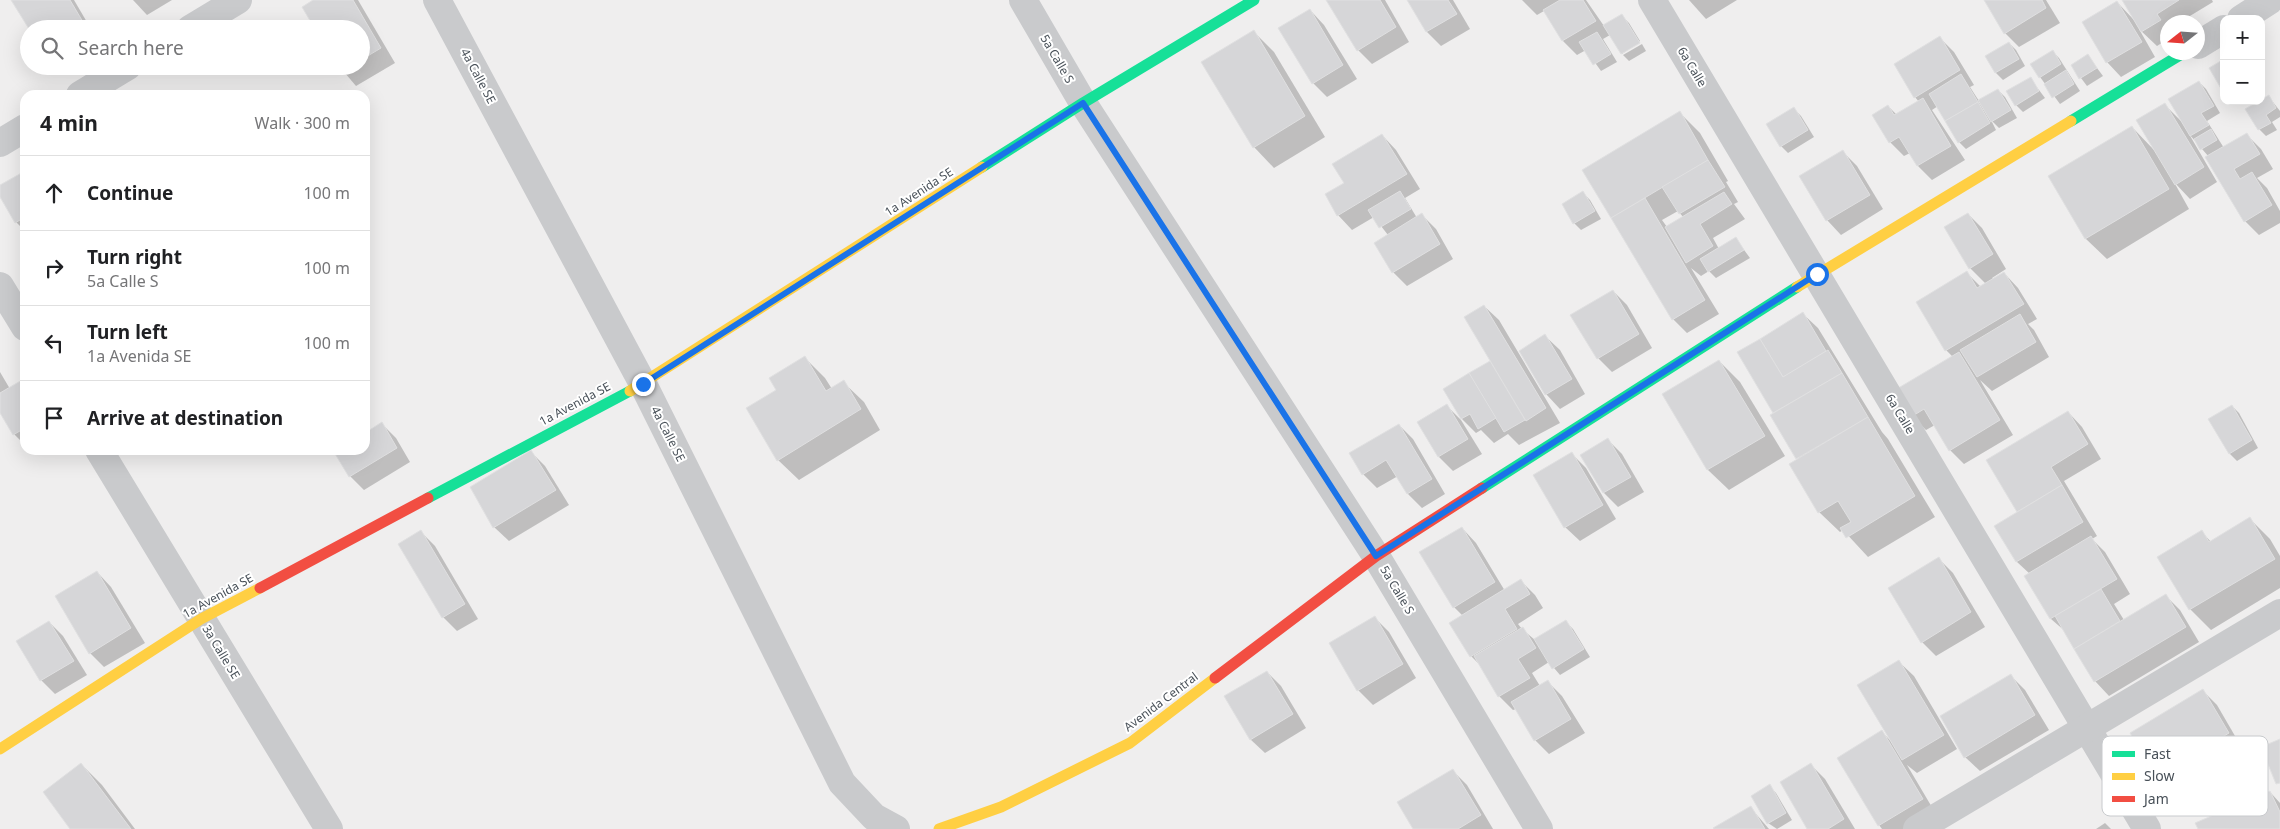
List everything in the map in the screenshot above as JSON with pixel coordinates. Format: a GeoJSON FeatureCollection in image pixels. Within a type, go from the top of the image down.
{"type":"FeatureCollection","features":[{"type":"Feature","properties":{"kind":"street"},"geometry":{"type":"LineString","coordinates":[[205,20],[238,0]]}},
{"type":"Feature","properties":{"kind":"street","name":"4a Calle SE"},"geometry":{"type":"LineString","coordinates":[[437,0],[643,384],[842,783],[874,817],[896,829]]}},
{"type":"Feature","properties":{"kind":"street","name":"5a Calle S"},"geometry":{"type":"LineString","coordinates":[[1023,0],[1083,103],[1376,556],[1539,829]]}},
{"type":"Feature","properties":{"kind":"street","name":"1a Avenida SE"},"geometry":{"type":"LineString","coordinates":[[0,749],[201,619],[643,384],[1083,103],[1254,0]]}},
{"type":"Feature","properties":{"kind":"street","name":"6a Calle"},"geometry":{"type":"LineString","coordinates":[[1652,0],[2102,753]]}},
{"type":"Feature","properties":{"kind":"street"},"geometry":{"type":"LineString","coordinates":[[2251,15],[2272,7]]}},
{"type":"Feature","properties":{"kind":"street"},"geometry":{"type":"LineString","coordinates":[[2205,41],[2220,31]]}},
{"type":"Feature","properties":{"kind":"street","name":"Avenida Central"},"geometry":{"type":"LineString","coordinates":[[939,829],[1000,807],[1130,743],[1376,556],[1817,274],[2172,60]]}},
{"type":"Feature","properties":{"kind":"street"},"geometry":{"type":"LineString","coordinates":[[88,90],[113,75]]}},
{"type":"Feature","properties":{"kind":"street"},"geometry":{"type":"LineString","coordinates":[[0,144],[20,131]]}},
{"type":"Feature","properties":{"kind":"street"},"geometry":{"type":"LineString","coordinates":[[0,286],[20,320]]}},
{"type":"Feature","properties":{"kind":"street","name":"3a Calle SE"},"geometry":{"type":"LineString","coordinates":[[102,455],[329,829]]}},
{"type":"Feature","properties":{"kind":"street"},"geometry":{"type":"LineString","coordinates":[[1917,829],[2280,613]]}},
{"type":"Feature","properties":{"kind":"street","name":"6a Calle"},"geometry":{"type":"LineString","coordinates":[[2139,816],[2147,829]]}},
{"type":"Feature","properties":{"kind":"building"},"geometry":{"type":"Polygon","coordinates":[[[11,0],[70,0],[82,20],[23,20],[11,0]]]}},
{"type":"Feature","properties":{"kind":"building"},"geometry":{"type":"Polygon","coordinates":[[[313,0],[353,0],[365,20],[310,20],[302,7],[313,0]]]}},
{"type":"Feature","properties":{"kind":"building"},"geometry":{"type":"Polygon","coordinates":[[[1326,0],[1380,0],[1396,27],[1357,51],[1326,0]]]}},
{"type":"Feature","properties":{"kind":"building"},"geometry":{"type":"Polygon","coordinates":[[[1407,0],[1448,0],[1457,14],[1426,32],[1407,0]]]}},
{"type":"Feature","properties":{"kind":"building"},"geometry":{"type":"Polygon","coordinates":[[[1560,0],[1583,0],[1596,21],[1562,41],[1543,10],[1560,0]]]}},
{"type":"Feature","properties":{"kind":"building"},"geometry":{"type":"Polygon","coordinates":[[[1984,0],[2042,0],[2046,8],[2004,34],[1984,0]]]}},
{"type":"Feature","properties":{"kind":"building"},"geometry":{"type":"Polygon","coordinates":[[[2122,0],[2179,0],[2157,14],[2160,21],[2141,32],[2122,0]]]}},
{"type":"Feature","properties":{"kind":"building"},"geometry":{"type":"Polygon","coordinates":[[[2117,1],[2142,42],[2106,63],[2082,22],[2117,1]]]}},
{"type":"Feature","properties":{"kind":"building"},"geometry":{"type":"Polygon","coordinates":[[[1310,9],[1343,65],[1312,84],[1278,28],[1310,9]]]}},
{"type":"Feature","properties":{"kind":"building"},"geometry":{"type":"Polygon","coordinates":[[[1622,14],[1640,43],[1621,54],[1603,25],[1622,14]]]}},
{"type":"Feature","properties":{"kind":"building"},"geometry":{"type":"Polygon","coordinates":[[[370,29],[381,48],[370,55],[370,29]]]}},
{"type":"Feature","properties":{"kind":"building"},"geometry":{"type":"Polygon","coordinates":[[[1254,30],[1305,116],[1253,148],[1201,62],[1254,30]]]}},
{"type":"Feature","properties":{"kind":"building"},"geometry":{"type":"Polygon","coordinates":[[[1597,32],[1611,54],[1593,65],[1579,42],[1597,32]]]}},
{"type":"Feature","properties":{"kind":"building"},"geometry":{"type":"Polygon","coordinates":[[[1940,36],[1960,70],[1914,98],[1894,64],[1940,36]]]}},
{"type":"Feature","properties":{"kind":"building"},"geometry":{"type":"Polygon","coordinates":[[[2009,42],[2019,59],[1995,73],[1985,56],[2009,42]]]}},
{"type":"Feature","properties":{"kind":"building"},"geometry":{"type":"Polygon","coordinates":[[[2053,50],[2061,64],[2039,78],[2030,64],[2053,50]]]}},
{"type":"Feature","properties":{"kind":"building"},"geometry":{"type":"Polygon","coordinates":[[[2088,54],[2097,68],[2079,79],[2071,65],[2088,54]]]}},
{"type":"Feature","properties":{"kind":"building"},"geometry":{"type":"Polygon","coordinates":[[[2220,61],[2220,87],[2209,68],[2220,61]]]}},
{"type":"Feature","properties":{"kind":"building"},"geometry":{"type":"Polygon","coordinates":[[[2066,70],[2074,84],[2052,98],[2044,84],[2066,70]]]}},
{"type":"Feature","properties":{"kind":"building"},"geometry":{"type":"Polygon","coordinates":[[[1961,74],[1978,102],[1945,121],[1929,94],[1961,74]]]}},
{"type":"Feature","properties":{"kind":"building"},"geometry":{"type":"Polygon","coordinates":[[[2031,77],[2039,91],[2015,106],[2006,91],[2031,77]]]}},
{"type":"Feature","properties":{"kind":"building"},"geometry":{"type":"Polygon","coordinates":[[[2199,81],[2214,106],[2201,113],[2209,125],[2190,136],[2168,99],[2199,81]]]}},
{"type":"Feature","properties":{"kind":"building"},"geometry":{"type":"Polygon","coordinates":[[[1998,89],[2011,110],[1991,122],[1978,100],[1998,89]]]}},
{"type":"Feature","properties":{"kind":"building"},"geometry":{"type":"Polygon","coordinates":[[[2269,95],[2276,108],[2266,115],[2271,123],[2258,130],[2245,109],[2252,105],[2265,105],[2265,97],[2269,95]]]}},
{"type":"Feature","properties":{"kind":"building"},"geometry":{"type":"Polygon","coordinates":[[[1923,98],[1951,146],[1917,166],[1899,137],[1889,143],[1872,115],[1888,105],[1894,115],[1923,98]]]}},
{"type":"Feature","properties":{"kind":"building"},"geometry":{"type":"Polygon","coordinates":[[[1978,102],[1990,123],[1958,143],[1945,121],[1978,102]]]}},
{"type":"Feature","properties":{"kind":"building"},"geometry":{"type":"Polygon","coordinates":[[[2165,103],[2204,167],[2175,185],[2136,120],[2165,103]]]}},
{"type":"Feature","properties":{"kind":"building"},"geometry":{"type":"Polygon","coordinates":[[[1794,107],[1808,130],[1780,147],[1766,124],[1794,107]]]}},
{"type":"Feature","properties":{"kind":"building"},"geometry":{"type":"Polygon","coordinates":[[[1680,111],[1708,160],[1611,218],[1582,170],[1680,111]]]}},
{"type":"Feature","properties":{"kind":"building"},"geometry":{"type":"Polygon","coordinates":[[[2132,126],[2169,189],[2085,239],[2048,176],[2132,126]]]}},
{"type":"Feature","properties":{"kind":"building"},"geometry":{"type":"Polygon","coordinates":[[[2211,129],[2217,140],[2200,150],[2194,139],[2211,129]]]}},
{"type":"Feature","properties":{"kind":"building"},"geometry":{"type":"Polygon","coordinates":[[[2247,133],[2260,154],[2234,169],[2240,179],[2252,172],[2272,205],[2244,222],[2205,157],[2247,133]]]}},
{"type":"Feature","properties":{"kind":"building"},"geometry":{"type":"Polygon","coordinates":[[[1382,134],[1407,174],[1337,216],[1325,194],[1344,183],[1332,164],[1382,134]]]}},
{"type":"Feature","properties":{"kind":"building"},"geometry":{"type":"Polygon","coordinates":[[[1843,150],[1870,195],[1826,221],[1799,176],[1843,150]]]}},
{"type":"Feature","properties":{"kind":"building"},"geometry":{"type":"Polygon","coordinates":[[[1708,160],[1725,187],[1679,214],[1662,187],[1708,160]]]}},
{"type":"Feature","properties":{"kind":"building"},"geometry":{"type":"Polygon","coordinates":[[[20,174],[20,220],[15,223],[0,197],[0,185],[20,174]]]}},
{"type":"Feature","properties":{"kind":"building"},"geometry":{"type":"Polygon","coordinates":[[[1400,191],[1411,209],[1379,228],[1368,210],[1400,191]]]}},
{"type":"Feature","properties":{"kind":"building"},"geometry":{"type":"Polygon","coordinates":[[[1583,191],[1595,211],[1573,224],[1562,204],[1583,191]]]}},
{"type":"Feature","properties":{"kind":"building"},"geometry":{"type":"Polygon","coordinates":[[[1724,192],[1732,204],[1700,224],[1713,246],[1686,263],[1665,227],[1724,192]]]}},
{"type":"Feature","properties":{"kind":"building"},"geometry":{"type":"Polygon","coordinates":[[[1645,198],[1705,300],[1672,320],[1611,218],[1645,198]]]}},
{"type":"Feature","properties":{"kind":"building"},"geometry":{"type":"Polygon","coordinates":[[[1422,213],[1440,244],[1392,273],[1374,243],[1422,213]]]}},
{"type":"Feature","properties":{"kind":"building"},"geometry":{"type":"Polygon","coordinates":[[[1968,213],[1993,254],[1969,269],[1944,227],[1968,213]]]}},
{"type":"Feature","properties":{"kind":"building"},"geometry":{"type":"Polygon","coordinates":[[[1736,237],[1744,250],[1708,272],[1700,259],[1736,237]]]}},
{"type":"Feature","properties":{"kind":"building"},"geometry":{"type":"Polygon","coordinates":[[[1967,271],[1977,288],[2004,272],[2024,304],[1945,351],[1916,302],[1967,271]]]}},
{"type":"Feature","properties":{"kind":"building"},"geometry":{"type":"Polygon","coordinates":[[[1613,290],[1639,334],[1597,359],[1570,315],[1613,290]]]}},
{"type":"Feature","properties":{"kind":"building"},"geometry":{"type":"Polygon","coordinates":[[[1484,305],[1546,408],[1526,421],[1464,317],[1484,305]]]}},
{"type":"Feature","properties":{"kind":"building"},"geometry":{"type":"Polygon","coordinates":[[[1803,312],[1826,351],[1783,377],[1760,339],[1803,312]]]}},
{"type":"Feature","properties":{"kind":"building"},"geometry":{"type":"Polygon","coordinates":[[[2020,314],[2036,342],[1977,377],[1960,350],[2020,314]]]}},
{"type":"Feature","properties":{"kind":"building"},"geometry":{"type":"Polygon","coordinates":[[[1545,334],[1572,379],[1545,395],[1519,351],[1545,334]]]}},
{"type":"Feature","properties":{"kind":"building"},"geometry":{"type":"Polygon","coordinates":[[[1760,339],[1783,377],[1828,350],[1842,373],[1773,413],[1737,352],[1760,339]]]}},
{"type":"Feature","properties":{"kind":"building"},"geometry":{"type":"Polygon","coordinates":[[[1959,352],[2000,420],[1949,451],[1924,409],[1911,417],[1895,390],[1959,352]]]}},
{"type":"Feature","properties":{"kind":"building"},"geometry":{"type":"Polygon","coordinates":[[[805,356],[826,391],[844,380],[861,409],[777,461],[746,408],[776,390],[769,378],[805,356]]]}},
{"type":"Feature","properties":{"kind":"building"},"geometry":{"type":"Polygon","coordinates":[[[1719,360],[1765,436],[1707,470],[1662,394],[1719,360]]]}},
{"type":"Feature","properties":{"kind":"building"},"geometry":{"type":"Polygon","coordinates":[[[1490,361],[1525,420],[1504,432],[1469,373],[1490,361]]]}},
{"type":"Feature","properties":{"kind":"building"},"geometry":{"type":"Polygon","coordinates":[[[1469,373],[1496,418],[1478,429],[1470,414],[1461,419],[1443,389],[1469,373]]]}},
{"type":"Feature","properties":{"kind":"building"},"geometry":{"type":"Polygon","coordinates":[[[1842,373],[1868,417],[1796,459],[1770,415],[1842,373]]]}},
{"type":"Feature","properties":{"kind":"building"},"geometry":{"type":"Polygon","coordinates":[[[20,381],[20,431],[13,435],[0,413],[0,393],[20,381]]]}},
{"type":"Feature","properties":{"kind":"building"},"geometry":{"type":"Polygon","coordinates":[[[1447,404],[1468,439],[1438,457],[1417,422],[1447,404]]]}},
{"type":"Feature","properties":{"kind":"building"},"geometry":{"type":"Polygon","coordinates":[[[2232,405],[2252,440],[2229,454],[2208,419],[2232,405]]]}},
{"type":"Feature","properties":{"kind":"building"},"geometry":{"type":"Polygon","coordinates":[[[2068,411],[2088,444],[2051,467],[2062,485],[2017,512],[1986,460],[2068,411]]]}},
{"type":"Feature","properties":{"kind":"building"},"geometry":{"type":"Polygon","coordinates":[[[1868,417],[1915,496],[1846,538],[1840,528],[1851,522],[1838,501],[1818,513],[1789,464],[1868,417]]]}},
{"type":"Feature","properties":{"kind":"building"},"geometry":{"type":"Polygon","coordinates":[[[382,422],[397,448],[349,477],[336,455],[370,455],[370,430],[382,422]]]}},
{"type":"Feature","properties":{"kind":"building"},"geometry":{"type":"Polygon","coordinates":[[[1399,424],[1432,479],[1407,494],[1386,460],[1362,475],[1349,453],[1399,424]]]}},
{"type":"Feature","properties":{"kind":"building"},"geometry":{"type":"Polygon","coordinates":[[[1608,438],[1631,477],[1603,493],[1580,455],[1608,438]]]}},
{"type":"Feature","properties":{"kind":"building"},"geometry":{"type":"Polygon","coordinates":[[[531,450],[556,490],[493,528],[470,487],[531,450]]]}},
{"type":"Feature","properties":{"kind":"building"},"geometry":{"type":"Polygon","coordinates":[[[1572,452],[1603,505],[1564,528],[1533,475],[1572,452]]]}},
{"type":"Feature","properties":{"kind":"building"},"geometry":{"type":"Polygon","coordinates":[[[2062,485],[2083,522],[2016,562],[1994,526],[2062,485]]]}},
{"type":"Feature","properties":{"kind":"building"},"geometry":{"type":"Polygon","coordinates":[[[2250,517],[2275,559],[2189,610],[2157,557],[2202,530],[2209,542],[2250,517]]]}},
{"type":"Feature","properties":{"kind":"building"},"geometry":{"type":"Polygon","coordinates":[[[1462,527],[1495,582],[1453,608],[1419,552],[1462,527]]]}},
{"type":"Feature","properties":{"kind":"building"},"geometry":{"type":"Polygon","coordinates":[[[421,530],[465,604],[442,618],[398,544],[421,530]]]}},
{"type":"Feature","properties":{"kind":"building"},"geometry":{"type":"Polygon","coordinates":[[[2091,536],[2117,579],[2050,619],[2024,576],[2091,536]]]}},
{"type":"Feature","properties":{"kind":"building"},"geometry":{"type":"Polygon","coordinates":[[[1939,557],[1971,612],[1921,643],[1888,588],[1939,557]]]}},
{"type":"Feature","properties":{"kind":"building"},"geometry":{"type":"Polygon","coordinates":[[[97,571],[131,628],[89,654],[55,596],[97,571]]]}},
{"type":"Feature","properties":{"kind":"building"},"geometry":{"type":"Polygon","coordinates":[[[1521,579],[1530,594],[1505,609],[1517,629],[1470,657],[1449,623],[1521,579]]]}},
{"type":"Feature","properties":{"kind":"building"},"geometry":{"type":"Polygon","coordinates":[[[2101,589],[2120,621],[2074,649],[2055,616],[2101,589]]]}},
{"type":"Feature","properties":{"kind":"building"},"geometry":{"type":"Polygon","coordinates":[[[2166,594],[2186,627],[2094,682],[2074,649],[2166,594]]]}},
{"type":"Feature","properties":{"kind":"building"},"geometry":{"type":"Polygon","coordinates":[[[1375,616],[1403,664],[1357,691],[1329,643],[1375,616]]]}},
{"type":"Feature","properties":{"kind":"building"},"geometry":{"type":"Polygon","coordinates":[[[1566,620],[1584,649],[1552,669],[1534,639],[1566,620]]]}},
{"type":"Feature","properties":{"kind":"building"},"geometry":{"type":"Polygon","coordinates":[[[49,621],[74,661],[40,681],[16,641],[49,621]]]}},
{"type":"Feature","properties":{"kind":"building"},"geometry":{"type":"Polygon","coordinates":[[[1523,627],[1536,648],[1518,659],[1530,678],[1498,697],[1474,656],[1523,627]]]}},
{"type":"Feature","properties":{"kind":"building"},"geometry":{"type":"Polygon","coordinates":[[[1899,660],[1944,735],[1902,760],[1857,685],[1899,660]]]}},
{"type":"Feature","properties":{"kind":"building"},"geometry":{"type":"Polygon","coordinates":[[[1267,671],[1293,714],[1250,740],[1224,696],[1267,671]]]}},
{"type":"Feature","properties":{"kind":"building"},"geometry":{"type":"Polygon","coordinates":[[[2011,674],[2035,715],[1964,758],[1940,716],[2011,674]]]}},
{"type":"Feature","properties":{"kind":"building"},"geometry":{"type":"Polygon","coordinates":[[[1548,680],[1571,719],[1534,741],[1511,702],[1548,680]]]}},
{"type":"Feature","properties":{"kind":"building"},"geometry":{"type":"Polygon","coordinates":[[[2203,689],[2229,733],[2224,736],[2132,736],[2130,733],[2203,689]]]}},
{"type":"Feature","properties":{"kind":"building"},"geometry":{"type":"Polygon","coordinates":[[[1882,730],[1923,799],[1878,826],[1837,758],[1882,730]]]}},
{"type":"Feature","properties":{"kind":"building"},"geometry":{"type":"Polygon","coordinates":[[[2280,739],[2280,783],[2276,784],[2268,764],[2268,744],[2280,739]]]}},
{"type":"Feature","properties":{"kind":"building"},"geometry":{"type":"Polygon","coordinates":[[[81,763],[131,829],[70,829],[43,792],[81,763]]]}},
{"type":"Feature","properties":{"kind":"building"},"geometry":{"type":"Polygon","coordinates":[[[1811,763],[1844,819],[1828,829],[1807,829],[1780,782],[1811,763]]]}},
{"type":"Feature","properties":{"kind":"building"},"geometry":{"type":"Polygon","coordinates":[[[1453,769],[1481,815],[1458,829],[1413,829],[1397,802],[1453,769]]]}},
{"type":"Feature","properties":{"kind":"building"},"geometry":{"type":"Polygon","coordinates":[[[1770,784],[1786,813],[1767,824],[1751,796],[1770,784]]]}},
{"type":"Feature","properties":{"kind":"building"},"geometry":{"type":"Polygon","coordinates":[[[2270,791],[2280,812],[2280,829],[2198,829],[2195,823],[2211,816],[2268,816],[2268,792],[2270,791]]]}},
{"type":"Feature","properties":{"kind":"building"},"geometry":{"type":"Polygon","coordinates":[[[1751,806],[1765,829],[1713,828],[1751,806]]]}},
{"type":"Feature","properties":{"kind":"traffic: fast"},"geometry":{"type":"LineString","coordinates":[[982,167],[1083,103],[1254,0]]}},
{"type":"Feature","properties":{"kind":"traffic: fast"},"geometry":{"type":"LineString","coordinates":[[2071,121],[2172,60]]}},
{"type":"Feature","properties":{"kind":"traffic: fast"},"geometry":{"type":"LineString","coordinates":[[1482,488],[1797,287]]}},
{"type":"Feature","properties":{"kind":"traffic: fast"},"geometry":{"type":"LineString","coordinates":[[428,498],[630,391]]}},
{"type":"Feature","properties":{"kind":"traffic: slow"},"geometry":{"type":"LineString","coordinates":[[1797,287],[2071,121]]}},
{"type":"Feature","properties":{"kind":"traffic: slow"},"geometry":{"type":"LineString","coordinates":[[630,391],[982,167]]}},
{"type":"Feature","properties":{"kind":"traffic: slow"},"geometry":{"type":"LineString","coordinates":[[0,749],[201,619],[260,588]]}},
{"type":"Feature","properties":{"kind":"traffic: slow"},"geometry":{"type":"LineString","coordinates":[[939,829],[1001,807],[1130,743],[1215,678]]}},
{"type":"Feature","properties":{"kind":"traffic: jam"},"geometry":{"type":"LineString","coordinates":[[1215,678],[1376,556],[1482,488]]}},
{"type":"Feature","properties":{"kind":"traffic: jam"},"geometry":{"type":"LineString","coordinates":[[260,588],[428,498]]}},
{"type":"Feature","properties":{"kind":"route"},"geometry":{"type":"LineString","coordinates":[[643,384],[1083,103],[1376,556],[1817,274]]}}]}
